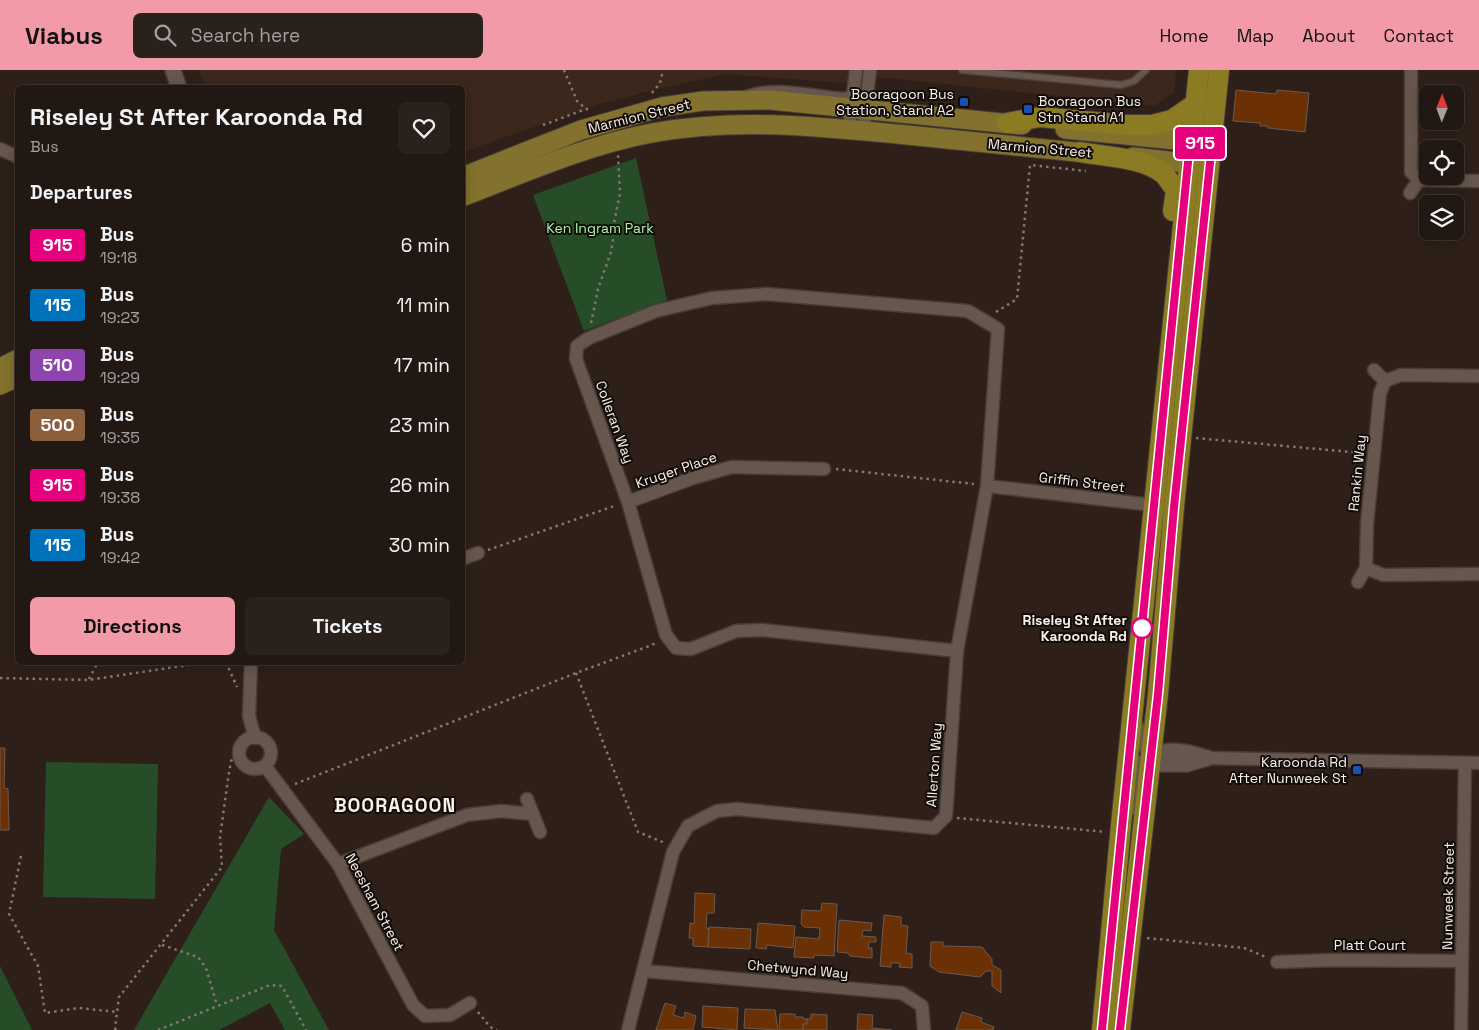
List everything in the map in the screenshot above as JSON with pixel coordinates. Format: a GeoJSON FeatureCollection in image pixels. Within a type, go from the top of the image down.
{"type":"FeatureCollection","features":[{"type":"Feature","properties":{"kind":"highway"},"geometry":{"type":"LineString","coordinates":[[1102,1030],[1114,829],[1133,721],[1164,506],[1210,165],[1219,70]]}},
{"type":"Feature","properties":{"kind":"highway"},"geometry":{"type":"LineString","coordinates":[[1120,1030],[1151,756],[1175,298],[1195,104],[1196,72]]}},
{"type":"Feature","properties":{"kind":"highway"},"geometry":{"type":"LineString","coordinates":[[1007,124],[1040,116],[1127,125],[1152,125],[1172,120],[1195,104]]}},
{"type":"Feature","properties":{"kind":"highway"},"geometry":{"type":"LineString","coordinates":[[1083,161],[1148,165],[1166,176],[1176,190],[1167,272],[1175,298]]}},
{"type":"Feature","properties":{"kind":"main road","name":"Marmion Street"},"geometry":{"type":"LineString","coordinates":[[465,176],[581,130],[674,105],[728,100],[857,104],[1007,124],[1212,144]]}},
{"type":"Feature","properties":{"kind":"main road","name":"Marmion Street"},"geometry":{"type":"LineString","coordinates":[[465,195],[614,142],[651,133],[698,126],[737,124],[772,123],[856,129],[1083,161],[1210,165]]}},
{"type":"Feature","properties":{"kind":"main road"},"geometry":{"type":"LineString","coordinates":[[0,368],[15,360]]}},
{"type":"Feature","properties":{"kind":"main road"},"geometry":{"type":"LineString","coordinates":[[0,385],[15,378]]}},
{"type":"Feature","properties":{"kind":"street"},"geometry":{"type":"LineString","coordinates":[[173,70],[178,85]]}},
{"type":"Feature","properties":{"kind":"street"},"geometry":{"type":"LineString","coordinates":[[856,70],[856,129]]}},
{"type":"Feature","properties":{"kind":"street"},"geometry":{"type":"LineString","coordinates":[[857,104],[870,70]]}},
{"type":"Feature","properties":{"kind":"street"},"geometry":{"type":"LineString","coordinates":[[1410,193],[1419,180],[1410,172],[1411,70]]}},
{"type":"Feature","properties":{"kind":"street"},"geometry":{"type":"LineString","coordinates":[[0,149],[15,155]]}},
{"type":"Feature","properties":{"kind":"street"},"geometry":{"type":"LineString","coordinates":[[1464,181],[1479,181]]}},
{"type":"Feature","properties":{"kind":"street"},"geometry":{"type":"LineString","coordinates":[[589,338],[656,311],[712,298],[766,294],[968,311],[984,319]]}},
{"type":"Feature","properties":{"kind":"street","name":"Allerton Way"},"geometry":{"type":"LineString","coordinates":[[628,1030],[675,848],[688,826],[717,811],[737,809],[934,828],[946,816],[957,651],[987,486],[998,329],[984,319]]}},
{"type":"Feature","properties":{"kind":"street","name":"Colleran Way"},"geometry":{"type":"LineString","coordinates":[[589,338],[578,346],[576,360],[628,502],[666,635]]}},
{"type":"Feature","properties":{"kind":"street"},"geometry":{"type":"LineString","coordinates":[[1374,370],[1385,381],[1401,375],[1479,376]]}},
{"type":"Feature","properties":{"kind":"street","name":"Rankin Way"},"geometry":{"type":"LineString","coordinates":[[1358,582],[1366,568],[1367,524],[1380,393],[1385,381]]}},
{"type":"Feature","properties":{"kind":"street","name":"Kruger Place"},"geometry":{"type":"LineString","coordinates":[[628,502],[693,478],[732,467],[824,469]]}},
{"type":"Feature","properties":{"kind":"street","name":"Griffin Street"},"geometry":{"type":"LineString","coordinates":[[987,486],[1164,506]]}},
{"type":"Feature","properties":{"kind":"street"},"geometry":{"type":"LineString","coordinates":[[465,558],[478,553]]}},
{"type":"Feature","properties":{"kind":"street"},"geometry":{"type":"LineString","coordinates":[[1366,568],[1383,575],[1479,574]]}},
{"type":"Feature","properties":{"kind":"street"},"geometry":{"type":"LineString","coordinates":[[666,635],[676,648],[691,649],[736,631],[762,630],[957,651]]}},
{"type":"Feature","properties":{"kind":"street"},"geometry":{"type":"LineString","coordinates":[[251,665],[249,716],[255,738]]}},
{"type":"Feature","properties":{"kind":"street"},"geometry":{"type":"LineString","coordinates":[[1133,721],[1151,756],[1160,764],[1187,764],[1207,758],[1479,763]]}},
{"type":"Feature","properties":{"kind":"street"},"geometry":{"type":"LineString","coordinates":[[255,738],[262,739],[271,748],[270,760],[264,766],[255,770],[249,768],[240,759],[240,750],[244,742],[255,738]]}},
{"type":"Feature","properties":{"kind":"street"},"geometry":{"type":"LineString","coordinates":[[1114,829],[1132,812],[1138,767],[1151,756]]}},
{"type":"Feature","properties":{"kind":"street","name":"Nunweek Street"},"geometry":{"type":"LineString","coordinates":[[1461,1030],[1465,763]]}},
{"type":"Feature","properties":{"kind":"street","name":"Neesham Street"},"geometry":{"type":"LineString","coordinates":[[264,766],[338,864],[412,1005],[425,1016],[450,1015],[470,1003]]}},
{"type":"Feature","properties":{"kind":"street"},"geometry":{"type":"LineString","coordinates":[[526,799],[540,832]]}},
{"type":"Feature","properties":{"kind":"street"},"geometry":{"type":"LineString","coordinates":[[338,864],[467,814],[501,811],[533,814]]}},
{"type":"Feature","properties":{"kind":"street","name":"Platt Court"},"geometry":{"type":"LineString","coordinates":[[1277,962],[1334,960],[1462,961]]}},
{"type":"Feature","properties":{"kind":"street","name":"Chetwynd Way"},"geometry":{"type":"LineString","coordinates":[[644,971],[902,993],[922,1006],[924,1030]]}},
{"type":"Feature","properties":{"kind":"lane"},"geometry":{"type":"LineString","coordinates":[[962,70],[1121,85],[1134,81],[1146,70]]}},
{"type":"Feature","properties":{"kind":"path"},"geometry":{"type":"LineString","coordinates":[[564,70],[577,101],[586,110]]}},
{"type":"Feature","properties":{"kind":"path"},"geometry":{"type":"LineString","coordinates":[[651,94],[660,83],[663,70]]}},
{"type":"Feature","properties":{"kind":"path"},"geometry":{"type":"LineString","coordinates":[[589,338],[598,289],[611,252],[620,193],[620,159]]}},
{"type":"Feature","properties":{"kind":"path"},"geometry":{"type":"LineString","coordinates":[[984,319],[1017,299],[1030,165],[1083,161]]}},
{"type":"Feature","properties":{"kind":"path"},"geometry":{"type":"LineString","coordinates":[[1192,438],[1374,454]]}},
{"type":"Feature","properties":{"kind":"path"},"geometry":{"type":"LineString","coordinates":[[824,469],[845,469],[987,486]]}},
{"type":"Feature","properties":{"kind":"path"},"geometry":{"type":"LineString","coordinates":[[478,553],[509,544],[603,508],[628,502]]}},
{"type":"Feature","properties":{"kind":"path"},"geometry":{"type":"LineString","coordinates":[[281,790],[576,673],[652,645],[666,635]]}},
{"type":"Feature","properties":{"kind":"path"},"geometry":{"type":"LineString","coordinates":[[88,680],[96,665]]}},
{"type":"Feature","properties":{"kind":"path"},"geometry":{"type":"LineString","coordinates":[[0,678],[88,680],[189,665]]}},
{"type":"Feature","properties":{"kind":"path"},"geometry":{"type":"LineString","coordinates":[[227,665],[239,692],[250,696]]}},
{"type":"Feature","properties":{"kind":"path"},"geometry":{"type":"LineString","coordinates":[[576,673],[638,832],[675,848]]}},
{"type":"Feature","properties":{"kind":"path"},"geometry":{"type":"LineString","coordinates":[[116,1030],[119,997],[222,867],[220,837],[231,760],[240,750]]}},
{"type":"Feature","properties":{"kind":"path"},"geometry":{"type":"LineString","coordinates":[[946,816],[1114,829]]}},
{"type":"Feature","properties":{"kind":"path"},"geometry":{"type":"LineString","coordinates":[[21,856],[9,914],[38,966],[45,1013],[79,1008],[117,1012]]}},
{"type":"Feature","properties":{"kind":"path"},"geometry":{"type":"LineString","coordinates":[[1141,938],[1244,948],[1277,962]]}},
{"type":"Feature","properties":{"kind":"path"},"geometry":{"type":"LineString","coordinates":[[162,945],[198,957],[206,968],[217,1005]]}},
{"type":"Feature","properties":{"kind":"path"},"geometry":{"type":"LineString","coordinates":[[158,1030],[270,984],[282,986],[306,1030]]}},
{"type":"Feature","properties":{"kind":"path"},"geometry":{"type":"LineString","coordinates":[[470,1003],[490,1027],[497,1030]]}},
{"type":"Feature","properties":{"kind":"shaded area"},"geometry":{"type":"Polygon","coordinates":[[[198,70],[1176,70],[1174,92],[1154,106],[887,78],[843,83],[725,74],[597,105],[465,151],[465,85],[204,85],[198,70]]]}},
{"type":"Feature","properties":{"kind":"green space","name":"Ken Ingram Park"},"geometry":{"type":"Polygon","coordinates":[[[636,158],[667,300],[584,331],[533,195],[636,158]]]}},
{"type":"Feature","properties":{"kind":"green space"},"geometry":{"type":"Polygon","coordinates":[[[46,762],[158,764],[155,899],[43,897],[46,762]]]}},
{"type":"Feature","properties":{"kind":"green space"},"geometry":{"type":"Polygon","coordinates":[[[269,797],[304,834],[281,849],[274,930],[329,1030],[285,1030],[270,1003],[219,1030],[134,1030],[269,797]]]}},
{"type":"Feature","properties":{"kind":"green space"},"geometry":{"type":"Polygon","coordinates":[[[0,966],[32,1030],[0,1030],[0,966]]]}},
{"type":"Feature","properties":{"kind":"building"},"geometry":{"type":"Polygon","coordinates":[[[1236,90],[1276,94],[1277,90],[1309,93],[1305,132],[1268,128],[1268,126],[1260,126],[1260,123],[1233,121],[1236,90]]]}},
{"type":"Feature","properties":{"kind":"building"},"geometry":{"type":"Polygon","coordinates":[[[0,748],[5,748],[4,788],[8,789],[9,830],[0,830],[0,748]]]}},
{"type":"Feature","properties":{"kind":"building"},"geometry":{"type":"Polygon","coordinates":[[[695,893],[715,894],[714,913],[707,913],[706,928],[709,929],[708,947],[693,946],[693,938],[689,938],[690,923],[694,924],[695,893]]]}},
{"type":"Feature","properties":{"kind":"building"},"geometry":{"type":"Polygon","coordinates":[[[822,903],[837,904],[834,956],[794,957],[796,937],[819,939],[820,928],[804,927],[801,924],[802,910],[821,911],[822,903]]]}},
{"type":"Feature","properties":{"kind":"building"},"geometry":{"type":"Polygon","coordinates":[[[884,915],[901,917],[901,925],[908,926],[906,953],[912,954],[912,968],[899,967],[900,963],[891,963],[891,967],[880,966],[884,915]]]}},
{"type":"Feature","properties":{"kind":"building"},"geometry":{"type":"Polygon","coordinates":[[[839,920],[872,923],[871,931],[863,930],[862,936],[876,937],[876,942],[869,942],[868,948],[872,948],[872,958],[850,956],[848,953],[837,952],[839,920]]]}},
{"type":"Feature","properties":{"kind":"building"},"geometry":{"type":"Polygon","coordinates":[[[758,923],[795,926],[793,948],[767,945],[766,949],[756,948],[758,923]]]}},
{"type":"Feature","properties":{"kind":"building"},"geometry":{"type":"Polygon","coordinates":[[[709,927],[751,929],[750,949],[708,947],[709,927]]]}},
{"type":"Feature","properties":{"kind":"building"},"geometry":{"type":"Polygon","coordinates":[[[931,942],[943,942],[943,946],[982,947],[992,959],[992,965],[1001,970],[1001,993],[992,986],[992,971],[986,971],[980,977],[939,972],[930,966],[931,942]]]}},
{"type":"Feature","properties":{"kind":"building"},"geometry":{"type":"Polygon","coordinates":[[[665,1003],[676,1006],[673,1015],[684,1018],[685,1012],[696,1016],[693,1030],[656,1030],[665,1003]]]}},
{"type":"Feature","properties":{"kind":"building"},"geometry":{"type":"Polygon","coordinates":[[[703,1006],[738,1008],[737,1030],[702,1027],[703,1006]]]}},
{"type":"Feature","properties":{"kind":"building"},"geometry":{"type":"Polygon","coordinates":[[[745,1009],[775,1010],[778,1030],[744,1028],[745,1009]]]}},
{"type":"Feature","properties":{"kind":"building"},"geometry":{"type":"Polygon","coordinates":[[[962,1012],[982,1018],[981,1022],[994,1027],[993,1030],[956,1030],[962,1012]]]}},
{"type":"Feature","properties":{"kind":"building"},"geometry":{"type":"Polygon","coordinates":[[[780,1014],[795,1014],[795,1017],[807,1019],[807,1024],[803,1024],[803,1030],[779,1030],[780,1014]]]}},
{"type":"Feature","properties":{"kind":"building"},"geometry":{"type":"Polygon","coordinates":[[[811,1014],[827,1015],[827,1030],[803,1030],[803,1024],[807,1024],[807,1019],[811,1019],[811,1014]]]}},
{"type":"Feature","properties":{"kind":"building"},"geometry":{"type":"Polygon","coordinates":[[[858,1014],[873,1015],[872,1028],[892,1030],[857,1030],[858,1014]]]}},
{"type":"Feature","properties":{"kind":"bus line","name":"915"},"geometry":{"type":"LineString","coordinates":[[1102,1030],[1120,833],[1155,505],[1190,142],[1212,144],[1174,507],[1158,694],[1120,1030]]}},
{"type":"Feature","properties":{"kind":"place","name":"Booragoon Bus Station, Stand A2"},"geometry":{"type":"Point","coordinates":[964,102]}},
{"type":"Feature","properties":{"kind":"place","name":"Booragoon Bus Stn Stand A1"},"geometry":{"type":"Point","coordinates":[1028,109]}},
{"type":"Feature","properties":{"kind":"place","name":"Riseley St After Karoonda Rd"},"geometry":{"type":"Point","coordinates":[1142,628]}},
{"type":"Feature","properties":{"kind":"place","name":"Karoonda Rd After Nunweek St"},"geometry":{"type":"Point","coordinates":[1357,770]}},
{"type":"Feature","properties":{"kind":"district","name":"BOORAGOON"},"geometry":{"type":"Point","coordinates":[395,805]}}]}
